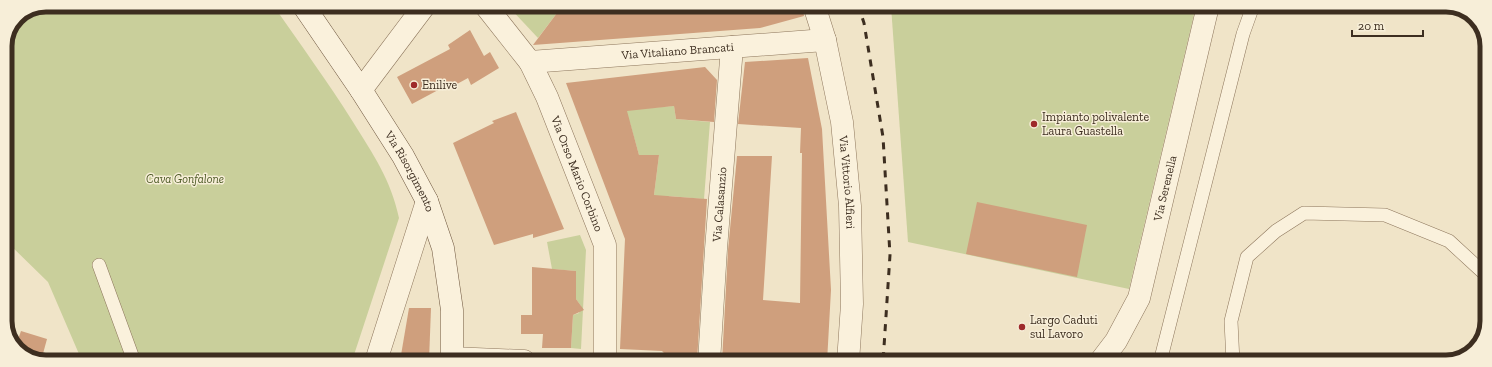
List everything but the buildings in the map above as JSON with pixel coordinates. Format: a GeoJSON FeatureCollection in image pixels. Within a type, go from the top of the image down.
{"type":"FeatureCollection","features":[{"type":"Feature","properties":{"kind":"street","name":"Via Risorgimento"},"geometry":{"type":"LineString","coordinates":[[307,12],[361,90],[404,156],[427,201],[444,248],[452,310],[452,355]]}},
{"type":"Feature","properties":{"kind":"street"},"geometry":{"type":"LineString","coordinates":[[361,90],[420,12]]}},
{"type":"Feature","properties":{"kind":"street","name":"Via Orso Mario Corbino"},"geometry":{"type":"LineString","coordinates":[[491,12],[530,62],[547,98],[605,245],[605,355]]}},
{"type":"Feature","properties":{"kind":"street","name":"Via Vittorio Alfieri"},"geometry":{"type":"LineString","coordinates":[[816,12],[826,40],[842,122],[850,206],[852,304],[848,355]]}},
{"type":"Feature","properties":{"kind":"street","name":"Via Serenella"},"geometry":{"type":"LineString","coordinates":[[1105,355],[1116,341],[1139,298],[1207,12]]}},
{"type":"Feature","properties":{"kind":"street","name":"Via Vitaliano Brancati"},"geometry":{"type":"LineString","coordinates":[[530,62],[826,40]]}},
{"type":"Feature","properties":{"kind":"street","name":"Via Calasanzio"},"geometry":{"type":"LineString","coordinates":[[709,355],[732,47]]}},
{"type":"Feature","properties":{"kind":"street"},"geometry":{"type":"LineString","coordinates":[[378,355],[427,201]]}},
{"type":"Feature","properties":{"kind":"lane"},"geometry":{"type":"LineString","coordinates":[[1162,355],[1241,41],[1251,12]]}},
{"type":"Feature","properties":{"kind":"lane"},"geometry":{"type":"LineString","coordinates":[[1233,355],[1231,321],[1247,257],[1276,231],[1304,213],[1384,215],[1449,242],[1480,270]]}},
{"type":"Feature","properties":{"kind":"lane"},"geometry":{"type":"LineString","coordinates":[[99,265],[132,355]]}},
{"type":"Feature","properties":{"kind":"green space","name":"Cava Gonfalone"},"geometry":{"type":"Polygon","coordinates":[[[278,12],[334,92],[374,156],[391,191],[399,218],[354,355],[79,355],[48,282],[12,247],[12,46],[15,33],[22,22],[33,15],[40,13],[278,12]]]}},
{"type":"Feature","properties":{"kind":"green space"},"geometry":{"type":"Polygon","coordinates":[[[514,12],[558,12],[538,38],[514,12]]]}},
{"type":"Feature","properties":{"kind":"green space","name":"Impianto polivalente Laura Guastella"},"geometry":{"type":"Polygon","coordinates":[[[891,12],[1195,12],[1129,289],[908,242],[891,12]]]}},
{"type":"Feature","properties":{"kind":"green space"},"geometry":{"type":"Polygon","coordinates":[[[674,106],[676,119],[710,122],[704,199],[669,196],[666,240],[653,240],[654,195],[659,155],[639,155],[630,123],[623,110],[674,106]]]}},
{"type":"Feature","properties":{"kind":"green space"},"geometry":{"type":"Polygon","coordinates":[[[580,235],[586,250],[581,349],[571,348],[573,315],[579,313],[581,306],[576,299],[576,271],[552,269],[547,242],[580,235]]]}},
{"type":"Feature","properties":{"kind":"railway"},"geometry":{"type":"LineString","coordinates":[[860,12],[864,23],[883,137],[890,255],[883,355]]}},
{"type":"Feature","properties":{"kind":"place","name":"Enilive"},"geometry":{"type":"Point","coordinates":[414,85]}},
{"type":"Feature","properties":{"kind":"place","name":"Impianto polivalente Laura Guastella"},"geometry":{"type":"Point","coordinates":[1034,124]}},
{"type":"Feature","properties":{"kind":"place","name":"Largo Caduti sul Lavoro"},"geometry":{"type":"Point","coordinates":[1022,327]}}]}
